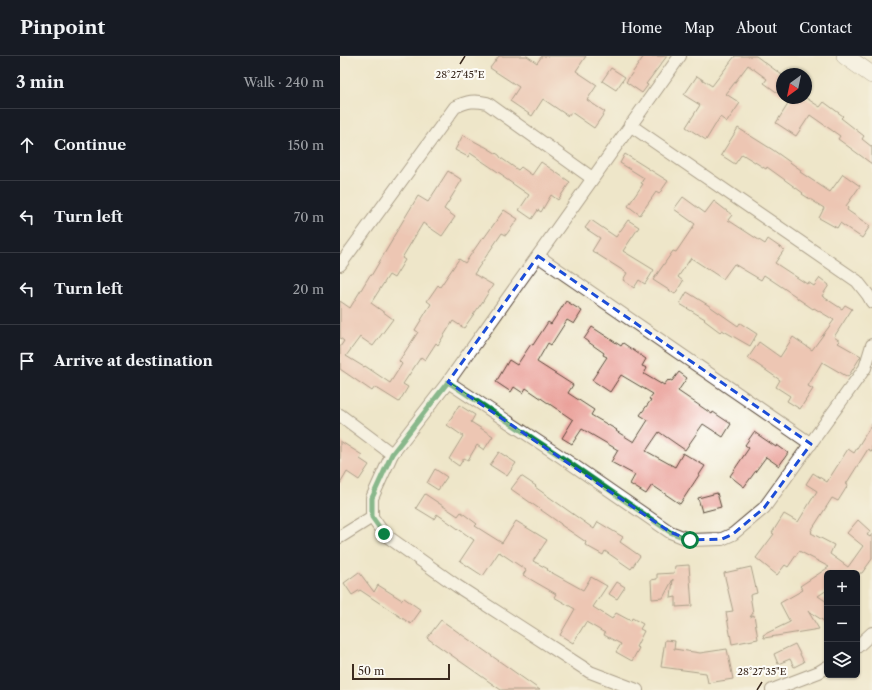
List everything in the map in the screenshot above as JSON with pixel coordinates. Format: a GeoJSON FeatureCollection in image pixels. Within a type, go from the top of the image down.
{"type":"FeatureCollection","features":[{"type":"Feature","properties":{"kind":"street"},"geometry":{"type":"LineString","coordinates":[[637,690],[590,672],[457,586],[384,534],[372,517],[372,498],[392,454],[448,382],[680,56]]}},
{"type":"Feature","properties":{"kind":"street"},"geometry":{"type":"LineString","coordinates":[[845,56],[872,75]]}},
{"type":"Feature","properties":{"kind":"street"},"geometry":{"type":"LineString","coordinates":[[340,265],[455,107],[464,103],[472,101],[487,103],[592,178]]}},
{"type":"Feature","properties":{"kind":"street"},"geometry":{"type":"LineString","coordinates":[[630,125],[857,281],[872,302]]}},
{"type":"Feature","properties":{"kind":"street"},"geometry":{"type":"LineString","coordinates":[[538,256],[811,444]]}},
{"type":"Feature","properties":{"kind":"street"},"geometry":{"type":"LineString","coordinates":[[448,382],[560,456],[670,532],[690,540],[722,539],[733,534],[764,508],[865,368],[872,345]]}},
{"type":"Feature","properties":{"kind":"street"},"geometry":{"type":"LineString","coordinates":[[340,415],[392,454]]}},
{"type":"Feature","properties":{"kind":"street"},"geometry":{"type":"LineString","coordinates":[[340,537],[372,517]]}},
{"type":"Feature","properties":{"kind":"street"},"geometry":{"type":"LineString","coordinates":[[860,644],[872,633]]}},
{"type":"Feature","properties":{"kind":"street"},"geometry":{"type":"LineString","coordinates":[[772,690],[824,669]]}},
{"type":"Feature","properties":{"kind":"highlighted area"},"geometry":{"type":"Polygon","coordinates":[[[538,256],[811,444],[764,508],[733,534],[722,539],[690,540],[670,532],[448,382],[538,256]]]}},
{"type":"Feature","properties":{"kind":"building"},"geometry":{"type":"Polygon","coordinates":[[[499,56],[527,56],[537,63],[542,56],[586,56],[576,71],[597,85],[587,100],[605,112],[594,128],[571,112],[568,116],[543,99],[532,116],[510,101],[519,87],[490,68],[499,56]]]}},
{"type":"Feature","properties":{"kind":"building"},"geometry":{"type":"Polygon","coordinates":[[[644,56],[667,56],[646,84],[648,85],[642,93],[626,82],[644,56]]]}},
{"type":"Feature","properties":{"kind":"building"},"geometry":{"type":"Polygon","coordinates":[[[735,56],[756,56],[776,71],[776,92],[764,83],[767,79],[748,65],[726,94],[740,103],[727,122],[720,117],[706,140],[686,127],[700,105],[684,95],[697,76],[712,86],[735,56]]]}},
{"type":"Feature","properties":{"kind":"building"},"geometry":{"type":"Polygon","coordinates":[[[611,68],[625,77],[616,90],[602,81],[611,68]]]}},
{"type":"Feature","properties":{"kind":"building"},"geometry":{"type":"Polygon","coordinates":[[[812,102],[820,107],[824,102],[843,116],[841,118],[864,136],[862,139],[872,147],[872,164],[838,139],[840,136],[810,115],[796,136],[776,123],[788,104],[812,104],[812,102]]]}},
{"type":"Feature","properties":{"kind":"building"},"geometry":{"type":"Polygon","coordinates":[[[738,128],[773,150],[801,170],[800,172],[830,192],[843,174],[860,186],[846,206],[848,208],[847,210],[870,226],[862,238],[840,223],[837,228],[819,218],[824,208],[802,194],[803,193],[767,167],[766,169],[742,154],[735,164],[721,155],[738,128]]]}},
{"type":"Feature","properties":{"kind":"building"},"geometry":{"type":"Polygon","coordinates":[[[463,135],[499,155],[518,170],[521,167],[532,175],[541,162],[570,182],[558,200],[551,195],[541,212],[538,210],[532,219],[519,210],[529,195],[470,153],[468,157],[455,150],[463,135]]]}},
{"type":"Feature","properties":{"kind":"building"},"geometry":{"type":"Polygon","coordinates":[[[625,154],[668,181],[659,194],[656,192],[640,215],[628,206],[643,184],[641,183],[644,178],[620,163],[625,154]]]}},
{"type":"Feature","properties":{"kind":"building"},"geometry":{"type":"Polygon","coordinates":[[[448,171],[462,180],[444,209],[455,217],[442,236],[423,223],[402,258],[405,260],[394,278],[389,275],[371,303],[393,319],[373,346],[360,337],[346,356],[364,367],[365,366],[390,383],[402,364],[399,361],[418,332],[415,330],[431,304],[427,301],[438,285],[440,287],[459,259],[465,263],[504,210],[518,219],[506,235],[502,233],[474,274],[493,285],[483,301],[464,328],[453,321],[438,345],[436,343],[425,360],[421,357],[403,384],[408,387],[399,402],[375,387],[372,391],[340,369],[340,347],[344,341],[340,338],[340,301],[350,308],[370,275],[371,276],[418,196],[428,202],[448,171]]]}},
{"type":"Feature","properties":{"kind":"building"},"geometry":{"type":"Polygon","coordinates":[[[683,197],[705,213],[714,201],[732,215],[728,220],[765,244],[768,239],[784,250],[775,263],[807,284],[808,282],[814,286],[820,278],[829,285],[822,296],[842,309],[845,305],[852,309],[834,337],[840,341],[838,343],[861,356],[848,377],[822,362],[808,386],[813,389],[800,409],[787,401],[790,396],[776,387],[780,380],[748,358],[759,342],[780,357],[793,337],[812,350],[834,320],[814,308],[813,309],[764,275],[761,280],[734,264],[723,279],[691,258],[678,277],[683,281],[675,294],[653,280],[673,251],[676,252],[695,224],[674,209],[683,197]]]}},
{"type":"Feature","properties":{"kind":"building"},"geometry":{"type":"Polygon","coordinates":[[[591,220],[616,237],[628,220],[639,227],[623,251],[654,270],[645,284],[639,280],[634,288],[623,280],[627,273],[592,251],[600,238],[585,228],[591,220]]]}},
{"type":"Feature","properties":{"kind":"building"},"geometry":{"type":"Polygon","coordinates":[[[687,292],[738,326],[740,323],[757,334],[750,346],[722,330],[720,332],[704,320],[705,319],[680,304],[687,292]]]}},
{"type":"Feature","properties":{"kind":"building"},"geometry":{"type":"Polygon","coordinates":[[[566,301],[582,311],[574,324],[567,320],[551,345],[548,343],[537,362],[573,385],[568,393],[594,410],[591,415],[634,442],[648,420],[640,415],[651,400],[649,399],[653,394],[621,375],[610,392],[592,380],[607,357],[603,355],[604,353],[584,339],[592,327],[621,346],[623,343],[646,359],[642,366],[647,368],[644,374],[661,384],[664,385],[668,380],[672,381],[679,372],[687,378],[678,391],[712,414],[713,412],[731,424],[723,437],[703,424],[685,450],[659,432],[646,451],[675,467],[683,453],[705,466],[680,504],[652,485],[646,494],[630,484],[635,475],[611,462],[618,450],[582,429],[572,444],[562,438],[573,420],[526,388],[523,393],[514,387],[511,392],[496,382],[509,360],[517,365],[531,344],[533,345],[548,322],[551,324],[566,301]]]}},
{"type":"Feature","properties":{"kind":"building"},"geometry":{"type":"Polygon","coordinates":[[[459,405],[475,415],[471,422],[493,436],[484,450],[477,445],[468,460],[464,458],[459,466],[449,459],[463,436],[447,425],[459,405]]]}},
{"type":"Feature","properties":{"kind":"building"},"geometry":{"type":"Polygon","coordinates":[[[872,424],[872,452],[868,449],[846,484],[848,485],[838,501],[832,498],[811,533],[834,545],[830,554],[848,567],[863,546],[847,533],[858,520],[870,531],[867,535],[870,537],[872,534],[872,559],[862,573],[860,573],[860,570],[824,570],[829,567],[799,551],[788,567],[785,565],[777,575],[756,558],[774,534],[772,533],[784,514],[798,522],[817,491],[806,484],[813,473],[827,482],[848,449],[854,453],[872,424]]]}},
{"type":"Feature","properties":{"kind":"building"},"geometry":{"type":"Polygon","coordinates":[[[754,432],[776,447],[777,445],[788,453],[779,466],[766,457],[744,487],[730,476],[749,448],[745,445],[754,432]]]}},
{"type":"Feature","properties":{"kind":"building"},"geometry":{"type":"Polygon","coordinates":[[[340,441],[362,455],[360,459],[369,465],[359,480],[347,472],[340,484],[340,441]]]}},
{"type":"Feature","properties":{"kind":"building"},"geometry":{"type":"Polygon","coordinates":[[[499,452],[516,463],[507,476],[490,465],[499,452]]]}},
{"type":"Feature","properties":{"kind":"building"},"geometry":{"type":"Polygon","coordinates":[[[435,469],[447,477],[438,490],[427,483],[435,469]]]}},
{"type":"Feature","properties":{"kind":"building"},"geometry":{"type":"Polygon","coordinates":[[[521,476],[594,529],[598,522],[623,537],[620,542],[640,556],[631,569],[605,551],[603,555],[585,545],[586,542],[511,489],[521,476]]]}},
{"type":"Feature","properties":{"kind":"building"},"geometry":{"type":"Polygon","coordinates":[[[717,493],[721,507],[702,512],[698,498],[717,493]]]}},
{"type":"Feature","properties":{"kind":"building"},"geometry":{"type":"Polygon","coordinates":[[[425,494],[458,516],[461,512],[477,524],[475,526],[502,543],[516,521],[547,540],[533,561],[583,590],[591,577],[607,586],[593,607],[612,619],[616,613],[631,621],[632,618],[643,624],[640,629],[644,631],[636,647],[639,648],[632,661],[616,652],[621,644],[604,635],[605,633],[586,622],[573,643],[560,635],[575,609],[554,597],[556,594],[523,575],[526,570],[499,552],[483,576],[460,561],[474,540],[437,514],[434,519],[416,508],[425,494]]]}},
{"type":"Feature","properties":{"kind":"building"},"geometry":{"type":"Polygon","coordinates":[[[689,565],[692,606],[676,607],[676,597],[671,598],[673,579],[663,598],[652,599],[651,580],[657,579],[657,574],[674,573],[675,566],[689,565]]]}},
{"type":"Feature","properties":{"kind":"building"},"geometry":{"type":"Polygon","coordinates":[[[751,567],[757,593],[750,595],[753,613],[750,617],[754,615],[758,639],[732,644],[726,612],[733,611],[724,573],[751,567]]]}},
{"type":"Feature","properties":{"kind":"building"},"geometry":{"type":"Polygon","coordinates":[[[824,570],[824,592],[818,596],[824,600],[824,621],[808,611],[819,629],[764,638],[763,635],[790,622],[780,603],[803,590],[800,586],[824,570]]]}},
{"type":"Feature","properties":{"kind":"building"},"geometry":{"type":"Polygon","coordinates":[[[359,572],[374,592],[378,585],[402,600],[404,598],[421,610],[411,624],[360,590],[352,595],[344,583],[359,572]]]}},
{"type":"Feature","properties":{"kind":"building"},"geometry":{"type":"Polygon","coordinates":[[[617,582],[625,587],[617,599],[609,594],[617,582]]]}},
{"type":"Feature","properties":{"kind":"building"},"geometry":{"type":"Polygon","coordinates":[[[441,620],[540,690],[501,690],[427,638],[441,620]]]}},
{"type":"Feature","properties":{"kind":"building"},"geometry":{"type":"Polygon","coordinates":[[[665,640],[675,641],[674,649],[700,653],[727,649],[733,679],[708,683],[706,673],[661,667],[665,640]]]}},
{"type":"Feature","properties":{"kind":"building"},"geometry":{"type":"Polygon","coordinates":[[[795,644],[804,662],[794,667],[790,659],[778,664],[774,654],[795,644]]]}},
{"type":"Feature","properties":{"kind":"route"},"geometry":{"type":"LineString","coordinates":[[384,534],[372,517],[372,498],[392,454],[448,382],[560,456],[670,532],[690,540]]}}]}
